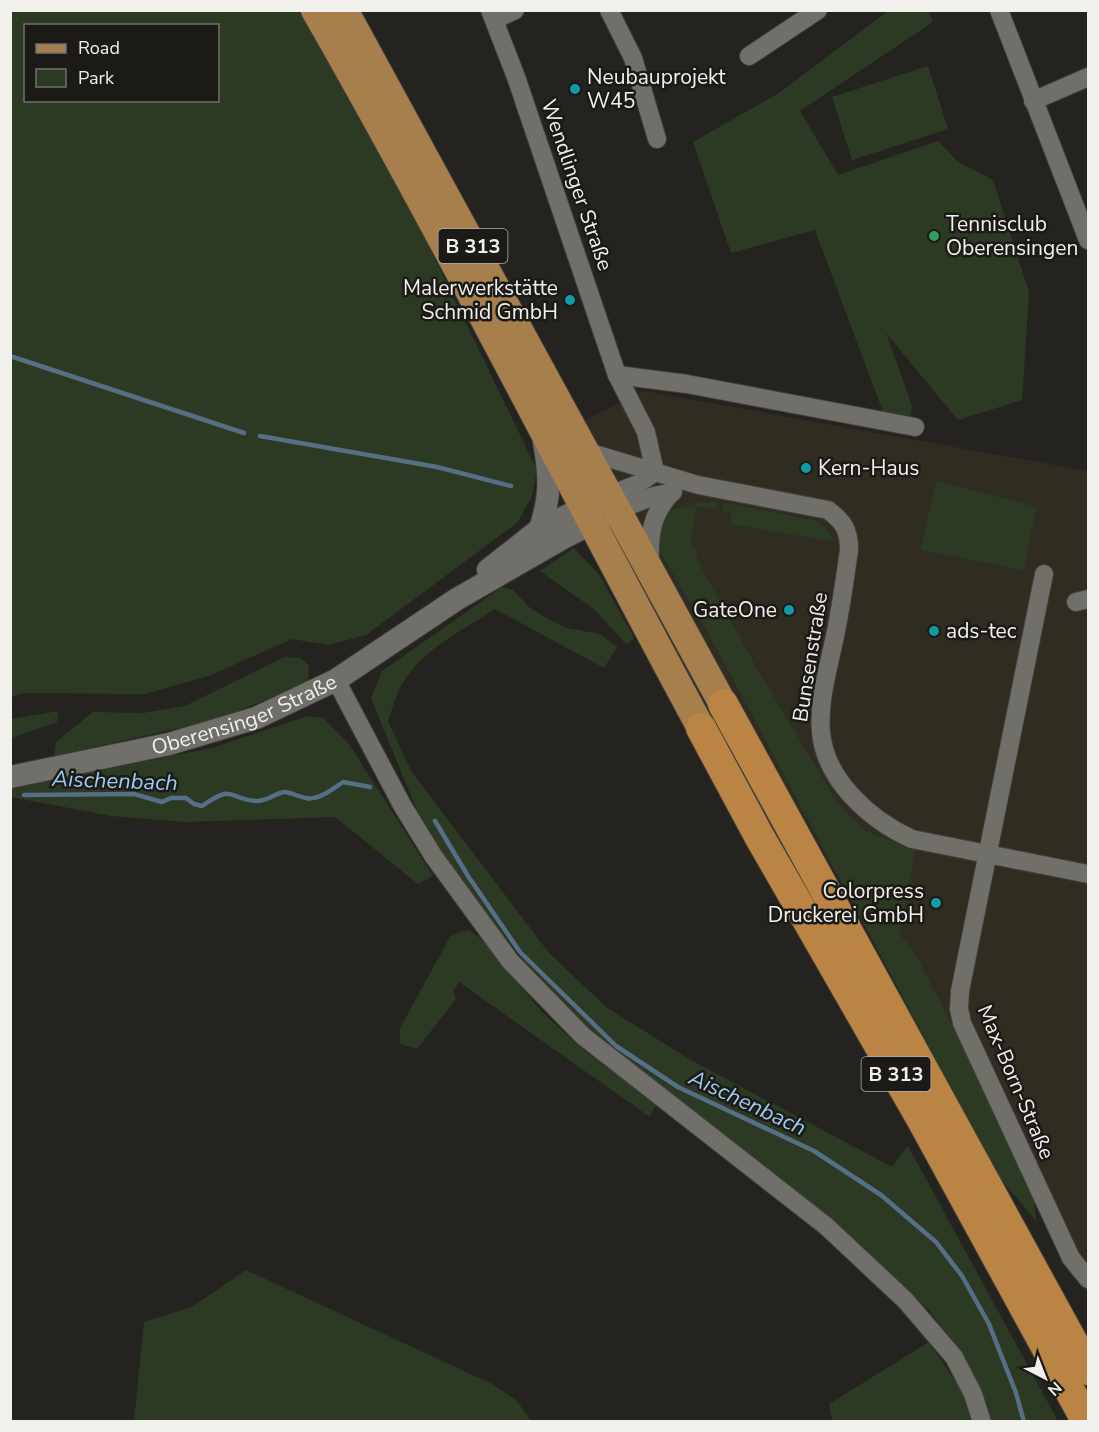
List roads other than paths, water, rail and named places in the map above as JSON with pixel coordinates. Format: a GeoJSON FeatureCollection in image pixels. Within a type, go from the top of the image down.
{"type":"FeatureCollection","features":[{"type":"Feature","properties":{"kind":"highway","name":"B 313"},"geometry":{"type":"LineString","coordinates":[[723,704],[1089,1370]]}},
{"type":"Feature","properties":{"kind":"highway","name":"B 313"},"geometry":{"type":"LineString","coordinates":[[701,728],[759,836],[922,1120],[1087,1422]]}},
{"type":"Feature","properties":{"kind":"main road","name":"B 313"},"geometry":{"type":"LineString","coordinates":[[315,10],[425,205],[586,516],[701,728]]}},
{"type":"Feature","properties":{"kind":"main road","name":"B 313"},"geometry":{"type":"LineString","coordinates":[[344,10],[723,704]]}},
{"type":"Feature","properties":{"kind":"street"},"geometry":{"type":"LineString","coordinates":[[493,15],[515,10]]}},
{"type":"Feature","properties":{"kind":"street"},"geometry":{"type":"LineString","coordinates":[[609,10],[633,58],[657,139]]}},
{"type":"Feature","properties":{"kind":"street"},"geometry":{"type":"LineString","coordinates":[[749,56],[818,10]]}},
{"type":"Feature","properties":{"kind":"street"},"geometry":{"type":"LineString","coordinates":[[999,10],[1089,240]]}},
{"type":"Feature","properties":{"kind":"street","name":"Wendlinger Straße"},"geometry":{"type":"LineString","coordinates":[[493,15],[617,375],[646,432],[655,472]]}},
{"type":"Feature","properties":{"kind":"street"},"geometry":{"type":"LineString","coordinates":[[1033,101],[1089,77]]}},
{"type":"Feature","properties":{"kind":"street"},"geometry":{"type":"LineString","coordinates":[[617,375],[687,384],[915,427]]}},
{"type":"Feature","properties":{"kind":"street"},"geometry":{"type":"LineString","coordinates":[[540,529],[548,504],[550,485],[542,431]]}},
{"type":"Feature","properties":{"kind":"street","name":"Bunsenstraße"},"geometry":{"type":"LineString","coordinates":[[585,451],[698,485],[828,510],[841,520],[849,532],[849,550],[821,712],[821,733],[827,755],[847,791],[865,812],[888,829],[912,839],[1089,874]]}},
{"type":"Feature","properties":{"kind":"street"},"geometry":{"type":"LineString","coordinates":[[586,516],[614,503],[655,472]]}},
{"type":"Feature","properties":{"kind":"street","name":"Bunsenstraße"},"geometry":{"type":"LineString","coordinates":[[614,503],[671,493],[698,485]]}},
{"type":"Feature","properties":{"kind":"street"},"geometry":{"type":"LineString","coordinates":[[650,572],[649,539],[652,521],[659,506],[671,493]]}},
{"type":"Feature","properties":{"kind":"street","name":"Oberensinger Straße"},"geometry":{"type":"LineString","coordinates":[[457,599],[498,561],[540,529],[586,516]]}},
{"type":"Feature","properties":{"kind":"street","name":"Oberensinger Straße"},"geometry":{"type":"LineString","coordinates":[[10,777],[210,733],[255,718],[336,680],[586,516]]}},
{"type":"Feature","properties":{"kind":"street","name":"Max-Born-Straße"},"geometry":{"type":"LineString","coordinates":[[1044,574],[960,991],[959,1009],[962,1023],[1071,1257],[1089,1279]]}},
{"type":"Feature","properties":{"kind":"street"},"geometry":{"type":"LineString","coordinates":[[336,680],[402,805],[434,857],[510,961],[583,1036],[817,1218],[905,1300],[954,1357],[973,1394],[982,1422]]}},
{"type":"Feature","properties":{"kind":"waterway"},"geometry":{"type":"LineString","coordinates":[[10,356],[244,433]]}},
{"type":"Feature","properties":{"kind":"waterway"},"geometry":{"type":"LineString","coordinates":[[260,436],[437,467],[511,486]]}},
{"type":"Feature","properties":{"kind":"waterway","name":"Aischenbach"},"geometry":{"type":"LineString","coordinates":[[24,795],[134,794],[162,802],[171,798],[186,798],[202,806],[226,794],[257,801],[284,792],[306,798],[316,798],[343,782],[370,787]]}},
{"type":"Feature","properties":{"kind":"waterway","name":"Aischenbach"},"geometry":{"type":"LineString","coordinates":[[435,821],[468,876],[520,952],[616,1046],[678,1087],[814,1151],[881,1195],[936,1242],[962,1276],[989,1324],[1016,1393],[1024,1422]]}},
{"type":"Feature","properties":{"kind":"place","name":"Neubauprojekt W45"},"geometry":{"type":"Point","coordinates":[575,89]}},
{"type":"Feature","properties":{"kind":"place","name":"Tennisclub Oberensingen"},"geometry":{"type":"Point","coordinates":[934,236]}},
{"type":"Feature","properties":{"kind":"place","name":"Malerwerkstätte Schmid GmbH"},"geometry":{"type":"Point","coordinates":[570,300]}},
{"type":"Feature","properties":{"kind":"place","name":"Kern-Haus"},"geometry":{"type":"Point","coordinates":[806,468]}},
{"type":"Feature","properties":{"kind":"place","name":"GateOne"},"geometry":{"type":"Point","coordinates":[789,610]}},
{"type":"Feature","properties":{"kind":"place","name":"ads-tec"},"geometry":{"type":"Point","coordinates":[934,631]}},
{"type":"Feature","properties":{"kind":"place","name":"Colorpress Druckerei GmbH"},"geometry":{"type":"Point","coordinates":[936,903]}}]}
